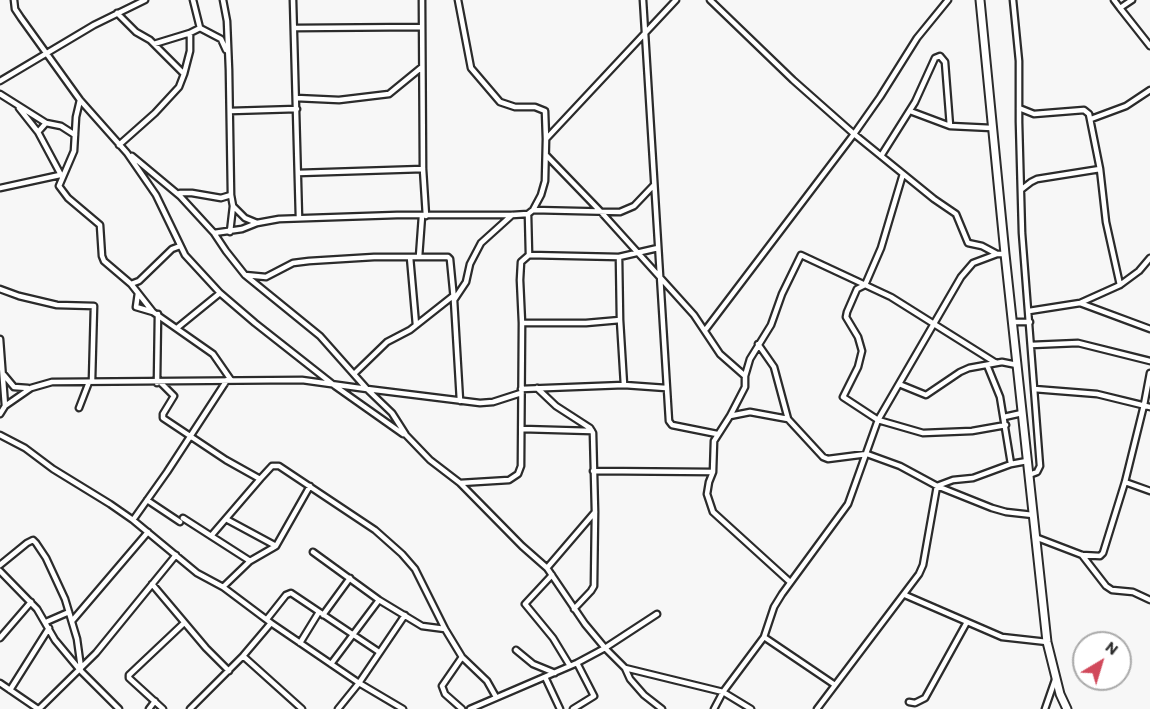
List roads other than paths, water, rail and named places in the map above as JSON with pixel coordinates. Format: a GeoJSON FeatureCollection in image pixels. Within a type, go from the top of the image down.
{"type":"FeatureCollection","features":[{"type":"Feature","properties":{"kind":"street"},"geometry":{"type":"LineString","coordinates":[[14,0],[15,9],[80,100],[119,145],[180,196],[214,233],[245,275],[320,336],[367,390],[392,413],[406,435],[430,460],[460,483],[547,568],[574,609],[604,648],[625,668],[637,687],[662,709]]}},
{"type":"Feature","properties":{"kind":"street"},"geometry":{"type":"LineString","coordinates":[[0,81],[117,13],[145,0]]}},
{"type":"Feature","properties":{"kind":"street"},"geometry":{"type":"LineString","coordinates":[[193,0],[200,28],[221,39],[227,54]]}},
{"type":"Feature","properties":{"kind":"street"},"geometry":{"type":"LineString","coordinates":[[223,0],[227,21],[233,206],[230,232]]}},
{"type":"Feature","properties":{"kind":"street"},"geometry":{"type":"LineString","coordinates":[[294,0],[299,218]]}},
{"type":"Feature","properties":{"kind":"street"},"geometry":{"type":"LineString","coordinates":[[419,257],[424,216],[422,0]]}},
{"type":"Feature","properties":{"kind":"street"},"geometry":{"type":"LineString","coordinates":[[458,0],[471,68],[490,93],[500,102],[515,107],[536,107],[545,111],[545,181],[541,195],[531,212],[529,255]]}},
{"type":"Feature","properties":{"kind":"street"},"geometry":{"type":"LineString","coordinates":[[643,0],[653,186],[670,423],[717,434]]}},
{"type":"Feature","properties":{"kind":"street"},"geometry":{"type":"LineString","coordinates":[[546,139],[676,0]]}},
{"type":"Feature","properties":{"kind":"street"},"geometry":{"type":"LineString","coordinates":[[710,0],[793,80],[854,134],[956,214],[968,243],[1001,254]]}},
{"type":"Feature","properties":{"kind":"street"},"geometry":{"type":"LineString","coordinates":[[706,329],[854,134],[917,38],[948,0]]}},
{"type":"Feature","properties":{"kind":"street"},"geometry":{"type":"LineString","coordinates":[[980,0],[1001,254],[1012,322],[1047,642],[1067,709]]}},
{"type":"Feature","properties":{"kind":"street"},"geometry":{"type":"LineString","coordinates":[[1014,0],[1019,61],[1022,233],[1040,466],[1037,472],[1028,476]]}},
{"type":"Feature","properties":{"kind":"street"},"geometry":{"type":"LineString","coordinates":[[1114,0],[1150,46]]}},
{"type":"Feature","properties":{"kind":"street"},"geometry":{"type":"LineString","coordinates":[[1120,8],[1132,0]]}},
{"type":"Feature","properties":{"kind":"street"},"geometry":{"type":"LineString","coordinates":[[117,13],[136,32],[154,44],[184,74]]}},
{"type":"Feature","properties":{"kind":"street"},"geometry":{"type":"LineString","coordinates":[[296,28],[421,27]]}},
{"type":"Feature","properties":{"kind":"street"},"geometry":{"type":"LineString","coordinates":[[154,44],[200,28]]}},
{"type":"Feature","properties":{"kind":"street"},"geometry":{"type":"LineString","coordinates":[[119,145],[155,113],[179,87],[190,51],[190,33]]}},
{"type":"Feature","properties":{"kind":"street"},"geometry":{"type":"LineString","coordinates":[[881,156],[910,111],[935,58],[940,56],[945,62],[950,126]]}},
{"type":"Feature","properties":{"kind":"street"},"geometry":{"type":"LineString","coordinates":[[296,98],[339,100],[389,94],[422,67]]}},
{"type":"Feature","properties":{"kind":"street"},"geometry":{"type":"LineString","coordinates":[[1090,119],[1126,106],[1150,90]]}},
{"type":"Feature","properties":{"kind":"street"},"geometry":{"type":"LineString","coordinates":[[0,94],[46,123],[61,126],[75,135]]}},
{"type":"Feature","properties":{"kind":"street"},"geometry":{"type":"LineString","coordinates":[[80,100],[76,117],[74,151],[61,176],[59,186],[68,198],[100,225],[102,259],[131,284],[156,313],[213,354],[229,380]]}},
{"type":"Feature","properties":{"kind":"street"},"geometry":{"type":"LineString","coordinates":[[15,104],[38,132],[61,176]]}},
{"type":"Feature","properties":{"kind":"street"},"geometry":{"type":"LineString","coordinates":[[1019,108],[1036,114],[1084,110],[1089,114],[1100,169],[1106,222],[1120,285]]}},
{"type":"Feature","properties":{"kind":"street"},"geometry":{"type":"LineString","coordinates":[[230,111],[297,109]]}},
{"type":"Feature","properties":{"kind":"street"},"geometry":{"type":"LineString","coordinates":[[910,111],[950,126],[992,129]]}},
{"type":"Feature","properties":{"kind":"street"},"geometry":{"type":"LineString","coordinates":[[38,132],[46,123]]}},
{"type":"Feature","properties":{"kind":"street"},"geometry":{"type":"LineString","coordinates":[[128,153],[156,195],[185,255],[220,293],[335,386],[406,435]]}},
{"type":"Feature","properties":{"kind":"street"},"geometry":{"type":"LineString","coordinates":[[546,155],[602,213],[706,329],[720,354],[745,376]]}},
{"type":"Feature","properties":{"kind":"street"},"geometry":{"type":"LineString","coordinates":[[298,173],[423,169]]}},
{"type":"Feature","properties":{"kind":"street"},"geometry":{"type":"LineString","coordinates":[[1022,189],[1037,179],[1100,169]]}},
{"type":"Feature","properties":{"kind":"street"},"geometry":{"type":"LineString","coordinates":[[903,174],[881,248],[865,285],[857,289],[847,312],[846,317],[862,345],[862,351],[858,367],[843,397],[878,420],[923,434],[972,431],[1006,425]]}},
{"type":"Feature","properties":{"kind":"street"},"geometry":{"type":"LineString","coordinates":[[0,188],[61,176]]}},
{"type":"Feature","properties":{"kind":"street"},"geometry":{"type":"LineString","coordinates":[[214,233],[230,232],[279,219],[397,215],[512,215],[531,212],[620,212],[630,209],[653,186]]}},
{"type":"Feature","properties":{"kind":"street"},"geometry":{"type":"LineString","coordinates":[[180,196],[180,194],[192,193],[221,198],[231,195]]}},
{"type":"Feature","properties":{"kind":"street"},"geometry":{"type":"LineString","coordinates":[[233,206],[245,218],[257,223]]}},
{"type":"Feature","properties":{"kind":"street"},"geometry":{"type":"LineString","coordinates":[[354,374],[387,342],[454,298],[466,282],[470,264],[481,243],[512,215]]}},
{"type":"Feature","properties":{"kind":"street"},"geometry":{"type":"LineString","coordinates":[[131,284],[139,281],[172,249],[180,246]]}},
{"type":"Feature","properties":{"kind":"street"},"geometry":{"type":"LineString","coordinates":[[460,483],[509,480],[514,478],[521,466],[520,265],[523,259],[529,255],[619,257],[658,248]]}},
{"type":"Feature","properties":{"kind":"street"},"geometry":{"type":"LineString","coordinates":[[714,709],[723,692],[764,638],[774,607],[790,582],[848,504],[878,420],[961,277],[973,263],[1001,254]]}},
{"type":"Feature","properties":{"kind":"street"},"geometry":{"type":"LineString","coordinates":[[790,582],[713,512],[707,494],[713,472],[712,451],[717,434],[730,416],[745,387],[747,366],[771,325],[782,294],[801,255],[891,297],[996,363]]}},
{"type":"Feature","properties":{"kind":"street"},"geometry":{"type":"LineString","coordinates":[[245,275],[267,277],[293,263],[301,262],[444,256],[450,259],[460,401]]}},
{"type":"Feature","properties":{"kind":"street"},"geometry":{"type":"LineString","coordinates":[[410,257],[416,325]]}},
{"type":"Feature","properties":{"kind":"street"},"geometry":{"type":"LineString","coordinates":[[619,257],[624,385]]}},
{"type":"Feature","properties":{"kind":"street"},"geometry":{"type":"LineString","coordinates":[[1029,311],[1080,303],[1120,285],[1139,271],[1150,258]]}},
{"type":"Feature","properties":{"kind":"street"},"geometry":{"type":"LineString","coordinates":[[0,289],[57,305],[94,306],[91,381],[79,408]]}},
{"type":"Feature","properties":{"kind":"street"},"geometry":{"type":"LineString","coordinates":[[138,293],[136,307],[156,313]]}},
{"type":"Feature","properties":{"kind":"street"},"geometry":{"type":"LineString","coordinates":[[177,328],[220,293]]}},
{"type":"Feature","properties":{"kind":"street"},"geometry":{"type":"LineString","coordinates":[[1080,303],[1150,329]]}},
{"type":"Feature","properties":{"kind":"street"},"geometry":{"type":"LineString","coordinates":[[156,313],[159,383],[174,396],[163,418],[260,479]]}},
{"type":"Feature","properties":{"kind":"street"},"geometry":{"type":"LineString","coordinates":[[522,323],[586,323],[620,320]]}},
{"type":"Feature","properties":{"kind":"street"},"geometry":{"type":"LineString","coordinates":[[1012,322],[1030,322]]}},
{"type":"Feature","properties":{"kind":"street"},"geometry":{"type":"LineString","coordinates":[[0,339],[3,374],[2,411]]}},
{"type":"Feature","properties":{"kind":"street"},"geometry":{"type":"LineString","coordinates":[[758,344],[774,367],[788,419],[816,451],[828,459],[867,454],[900,466],[937,486],[992,508],[1033,515]]}},
{"type":"Feature","properties":{"kind":"street"},"geometry":{"type":"LineString","coordinates":[[1031,345],[1078,344],[1150,361]]}},
{"type":"Feature","properties":{"kind":"street"},"geometry":{"type":"LineString","coordinates":[[899,384],[926,395],[960,372],[1002,362],[1017,365]]}},
{"type":"Feature","properties":{"kind":"street"},"geometry":{"type":"LineString","coordinates":[[987,365],[1000,397],[1011,464]]}},
{"type":"Feature","properties":{"kind":"street"},"geometry":{"type":"LineString","coordinates":[[1035,537],[1082,555],[1100,556],[1103,553],[1147,406],[1150,373]]}},
{"type":"Feature","properties":{"kind":"street"},"geometry":{"type":"LineString","coordinates":[[3,374],[14,387],[31,388],[52,382],[159,383],[302,380],[460,401],[493,402],[521,391],[537,388],[624,385],[666,388]]}},
{"type":"Feature","properties":{"kind":"street"},"geometry":{"type":"LineString","coordinates":[[133,520],[229,380]]}},
{"type":"Feature","properties":{"kind":"street"},"geometry":{"type":"LineString","coordinates":[[2,411],[31,388]]}},
{"type":"Feature","properties":{"kind":"street"},"geometry":{"type":"LineString","coordinates":[[537,388],[556,406],[592,430]]}},
{"type":"Feature","properties":{"kind":"street"},"geometry":{"type":"LineString","coordinates":[[1034,389],[1097,394],[1147,406]]}},
{"type":"Feature","properties":{"kind":"street"},"geometry":{"type":"LineString","coordinates":[[1004,417],[1035,405]]}},
{"type":"Feature","properties":{"kind":"street"},"geometry":{"type":"LineString","coordinates":[[730,416],[753,412],[788,419]]}},
{"type":"Feature","properties":{"kind":"street"},"geometry":{"type":"LineString","coordinates":[[522,429],[592,430]]}},
{"type":"Feature","properties":{"kind":"street"},"geometry":{"type":"LineString","coordinates":[[574,609],[594,586],[595,512],[592,430]]}},
{"type":"Feature","properties":{"kind":"street"},"geometry":{"type":"LineString","coordinates":[[0,435],[26,448],[53,469],[133,520],[197,573],[223,587],[394,707],[403,709]]}},
{"type":"Feature","properties":{"kind":"street"},"geometry":{"type":"LineString","coordinates":[[937,486],[953,480],[973,478],[1011,464],[1027,461]]}},
{"type":"Feature","properties":{"kind":"street"},"geometry":{"type":"LineString","coordinates":[[211,536],[275,465],[375,530],[402,554],[415,569],[445,629],[462,657],[487,681],[496,697]]}},
{"type":"Feature","properties":{"kind":"street"},"geometry":{"type":"LineString","coordinates":[[593,471],[713,472]]}},
{"type":"Feature","properties":{"kind":"street"},"geometry":{"type":"LineString","coordinates":[[1125,482],[1150,491]]}},
{"type":"Feature","properties":{"kind":"street"},"geometry":{"type":"LineString","coordinates":[[223,587],[250,561],[276,546],[310,486]]}},
{"type":"Feature","properties":{"kind":"street"},"geometry":{"type":"LineString","coordinates":[[817,709],[905,595],[923,565],[937,486]]}},
{"type":"Feature","properties":{"kind":"street"},"geometry":{"type":"LineString","coordinates":[[147,500],[250,561]]}},
{"type":"Feature","properties":{"kind":"street"},"geometry":{"type":"LineString","coordinates":[[547,568],[595,512]]}},
{"type":"Feature","properties":{"kind":"street"},"geometry":{"type":"LineString","coordinates":[[226,519],[276,546]]}},
{"type":"Feature","properties":{"kind":"street"},"geometry":{"type":"LineString","coordinates":[[72,621],[148,532]]}},
{"type":"Feature","properties":{"kind":"street"},"geometry":{"type":"LineString","coordinates":[[0,565],[33,540],[46,558],[69,612],[79,646],[80,669]]}},
{"type":"Feature","properties":{"kind":"street"},"geometry":{"type":"LineString","coordinates":[[313,552],[379,600],[424,628],[445,629]]}},
{"type":"Feature","properties":{"kind":"street"},"geometry":{"type":"LineString","coordinates":[[0,683],[38,709],[80,669],[176,555]]}},
{"type":"Feature","properties":{"kind":"street"},"geometry":{"type":"LineString","coordinates":[[1082,555],[1106,586],[1112,590],[1133,592],[1150,600]]}},
{"type":"Feature","properties":{"kind":"street"},"geometry":{"type":"LineString","coordinates":[[0,571],[31,602],[60,647],[119,709]]}},
{"type":"Feature","properties":{"kind":"street"},"geometry":{"type":"LineString","coordinates":[[552,575],[525,604],[553,638],[570,666]]}},
{"type":"Feature","properties":{"kind":"street"},"geometry":{"type":"LineString","coordinates":[[300,643],[350,578]]}},
{"type":"Feature","properties":{"kind":"street"},"geometry":{"type":"LineString","coordinates":[[152,584],[184,623],[229,671]]}},
{"type":"Feature","properties":{"kind":"street"},"geometry":{"type":"LineString","coordinates":[[190,709],[243,656],[288,593],[307,603],[379,652]]}},
{"type":"Feature","properties":{"kind":"street"},"geometry":{"type":"LineString","coordinates":[[905,595],[1002,637],[1047,642]]}},
{"type":"Feature","properties":{"kind":"street"},"geometry":{"type":"LineString","coordinates":[[331,664],[379,600]]}},
{"type":"Feature","properties":{"kind":"street"},"geometry":{"type":"LineString","coordinates":[[0,637],[31,602]]}},
{"type":"Feature","properties":{"kind":"street"},"geometry":{"type":"LineString","coordinates":[[46,622],[69,612]]}},
{"type":"Feature","properties":{"kind":"street"},"geometry":{"type":"LineString","coordinates":[[470,709],[576,663],[657,614]]}},
{"type":"Feature","properties":{"kind":"street"},"geometry":{"type":"LineString","coordinates":[[338,709],[405,615]]}},
{"type":"Feature","properties":{"kind":"street"},"geometry":{"type":"LineString","coordinates":[[909,702],[915,703],[925,699],[967,622]]}},
{"type":"Feature","properties":{"kind":"street"},"geometry":{"type":"LineString","coordinates":[[163,709],[129,678],[129,675],[184,623]]}},
{"type":"Feature","properties":{"kind":"street"},"geometry":{"type":"LineString","coordinates":[[10,690],[49,628]]}},
{"type":"Feature","properties":{"kind":"street"},"geometry":{"type":"LineString","coordinates":[[764,638],[835,685]]}},
{"type":"Feature","properties":{"kind":"street"},"geometry":{"type":"LineString","coordinates":[[516,650],[533,664],[555,673]]}},
{"type":"Feature","properties":{"kind":"street"},"geometry":{"type":"LineString","coordinates":[[243,656],[302,709]]}},
{"type":"Feature","properties":{"kind":"street"},"geometry":{"type":"LineString","coordinates":[[462,657],[442,686],[445,694],[462,709]]}},
{"type":"Feature","properties":{"kind":"street"},"geometry":{"type":"LineString","coordinates":[[573,709],[594,696],[576,663]]}},
{"type":"Feature","properties":{"kind":"street"},"geometry":{"type":"LineString","coordinates":[[625,668],[723,692],[751,709]]}},
{"type":"Feature","properties":{"kind":"street"},"geometry":{"type":"LineString","coordinates":[[545,677],[560,709]]}},
{"type":"Feature","properties":{"kind":"street"},"geometry":{"type":"LineString","coordinates":[[1046,709],[1056,678]]}},
{"type":"Feature","properties":{"kind":"street"},"geometry":{"type":"LineString","coordinates":[[149,709],[155,701]]}}]}
